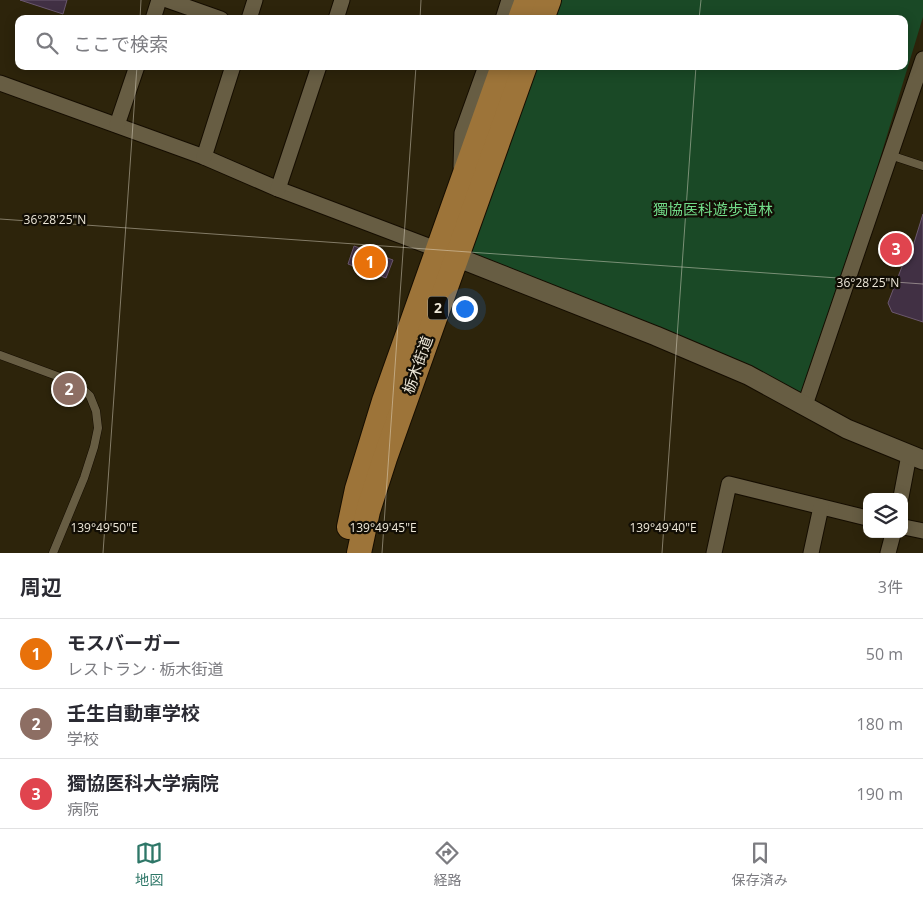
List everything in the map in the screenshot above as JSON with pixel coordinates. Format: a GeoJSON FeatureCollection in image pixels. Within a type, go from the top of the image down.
{"type":"FeatureCollection","features":[{"type":"Feature","properties":{"kind":"main road"},"geometry":{"type":"LineString","coordinates":[[521,15],[527,0]]}},
{"type":"Feature","properties":{"kind":"main road"},"geometry":{"type":"LineString","coordinates":[[543,15],[549,0]]}},
{"type":"Feature","properties":{"kind":"main road","name":"栃木街道"},"geometry":{"type":"LineString","coordinates":[[358,553],[368,511],[446,253],[460,184],[502,70]]}},
{"type":"Feature","properties":{"kind":"main road","name":"栃木街道"},"geometry":{"type":"LineString","coordinates":[[343,553],[357,489],[384,401],[523,70]]}},
{"type":"Feature","properties":{"kind":"street"},"geometry":{"type":"LineString","coordinates":[[154,15],[160,0]]}},
{"type":"Feature","properties":{"kind":"street"},"geometry":{"type":"LineString","coordinates":[[167,0],[210,15]]}},
{"type":"Feature","properties":{"kind":"street"},"geometry":{"type":"LineString","coordinates":[[249,15],[255,0]]}},
{"type":"Feature","properties":{"kind":"street"},"geometry":{"type":"LineString","coordinates":[[337,15],[342,0]]}},
{"type":"Feature","properties":{"kind":"street"},"geometry":{"type":"LineString","coordinates":[[504,15],[509,0]]}},
{"type":"Feature","properties":{"kind":"street"},"geometry":{"type":"LineString","coordinates":[[805,405],[923,59]]}},
{"type":"Feature","properties":{"kind":"street"},"geometry":{"type":"LineString","coordinates":[[118,125],[136,70]]}},
{"type":"Feature","properties":{"kind":"street"},"geometry":{"type":"LineString","coordinates":[[204,157],[232,70]]}},
{"type":"Feature","properties":{"kind":"street"},"geometry":{"type":"LineString","coordinates":[[278,188],[318,70]]}},
{"type":"Feature","properties":{"kind":"street"},"geometry":{"type":"LineString","coordinates":[[460,184],[462,133],[485,70]]}},
{"type":"Feature","properties":{"kind":"street"},"geometry":{"type":"LineString","coordinates":[[0,83],[204,157],[690,350],[748,375],[847,429],[916,458],[903,493]]}},
{"type":"Feature","properties":{"kind":"street"},"geometry":{"type":"LineString","coordinates":[[714,553],[729,484],[863,517]]}},
{"type":"Feature","properties":{"kind":"street"},"geometry":{"type":"LineString","coordinates":[[811,553],[821,507]]}},
{"type":"Feature","properties":{"kind":"street"},"geometry":{"type":"LineString","coordinates":[[908,528],[923,531]]}},
{"type":"Feature","properties":{"kind":"street"},"geometry":{"type":"LineString","coordinates":[[888,553],[891,538]]}},
{"type":"Feature","properties":{"kind":"lane"},"geometry":{"type":"LineString","coordinates":[[890,155],[923,166]]}},
{"type":"Feature","properties":{"kind":"lane"},"geometry":{"type":"LineString","coordinates":[[0,355],[76,383],[90,396],[96,411],[98,428],[94,447],[53,553]]}},
{"type":"Feature","properties":{"kind":"green space","name":"獨協医科遊歩道林"},"geometry":{"type":"Polygon","coordinates":[[[560,0],[923,0],[923,17],[908,66],[908,15],[554,15],[560,0]]]}},
{"type":"Feature","properties":{"kind":"green space","name":"獨協医科遊歩道林"},"geometry":{"type":"Polygon","coordinates":[[[531,70],[907,70],[805,405],[456,256],[531,70]]]}},
{"type":"Feature","properties":{"kind":"building"},"geometry":{"type":"Polygon","coordinates":[[[20,0],[67,0],[63,14],[20,0]]]}},
{"type":"Feature","properties":{"kind":"building"},"geometry":{"type":"Polygon","coordinates":[[[923,214],[923,322],[892,312],[888,303],[903,264],[909,259],[923,214]]]}},
{"type":"Feature","properties":{"kind":"building"},"geometry":{"type":"Polygon","coordinates":[[[354,246],[393,260],[386,278],[348,264],[354,246]]]}},
{"type":"Feature","properties":{"kind":"place","name":"獨協医科大学病院"},"geometry":{"type":"Point","coordinates":[896,249]}},
{"type":"Feature","properties":{"kind":"place","name":"モスバーガー"},"geometry":{"type":"Point","coordinates":[370,262]}},
{"type":"Feature","properties":{"kind":"place","name":"壬生自動車学校"},"geometry":{"type":"Point","coordinates":[69,389]}}]}
